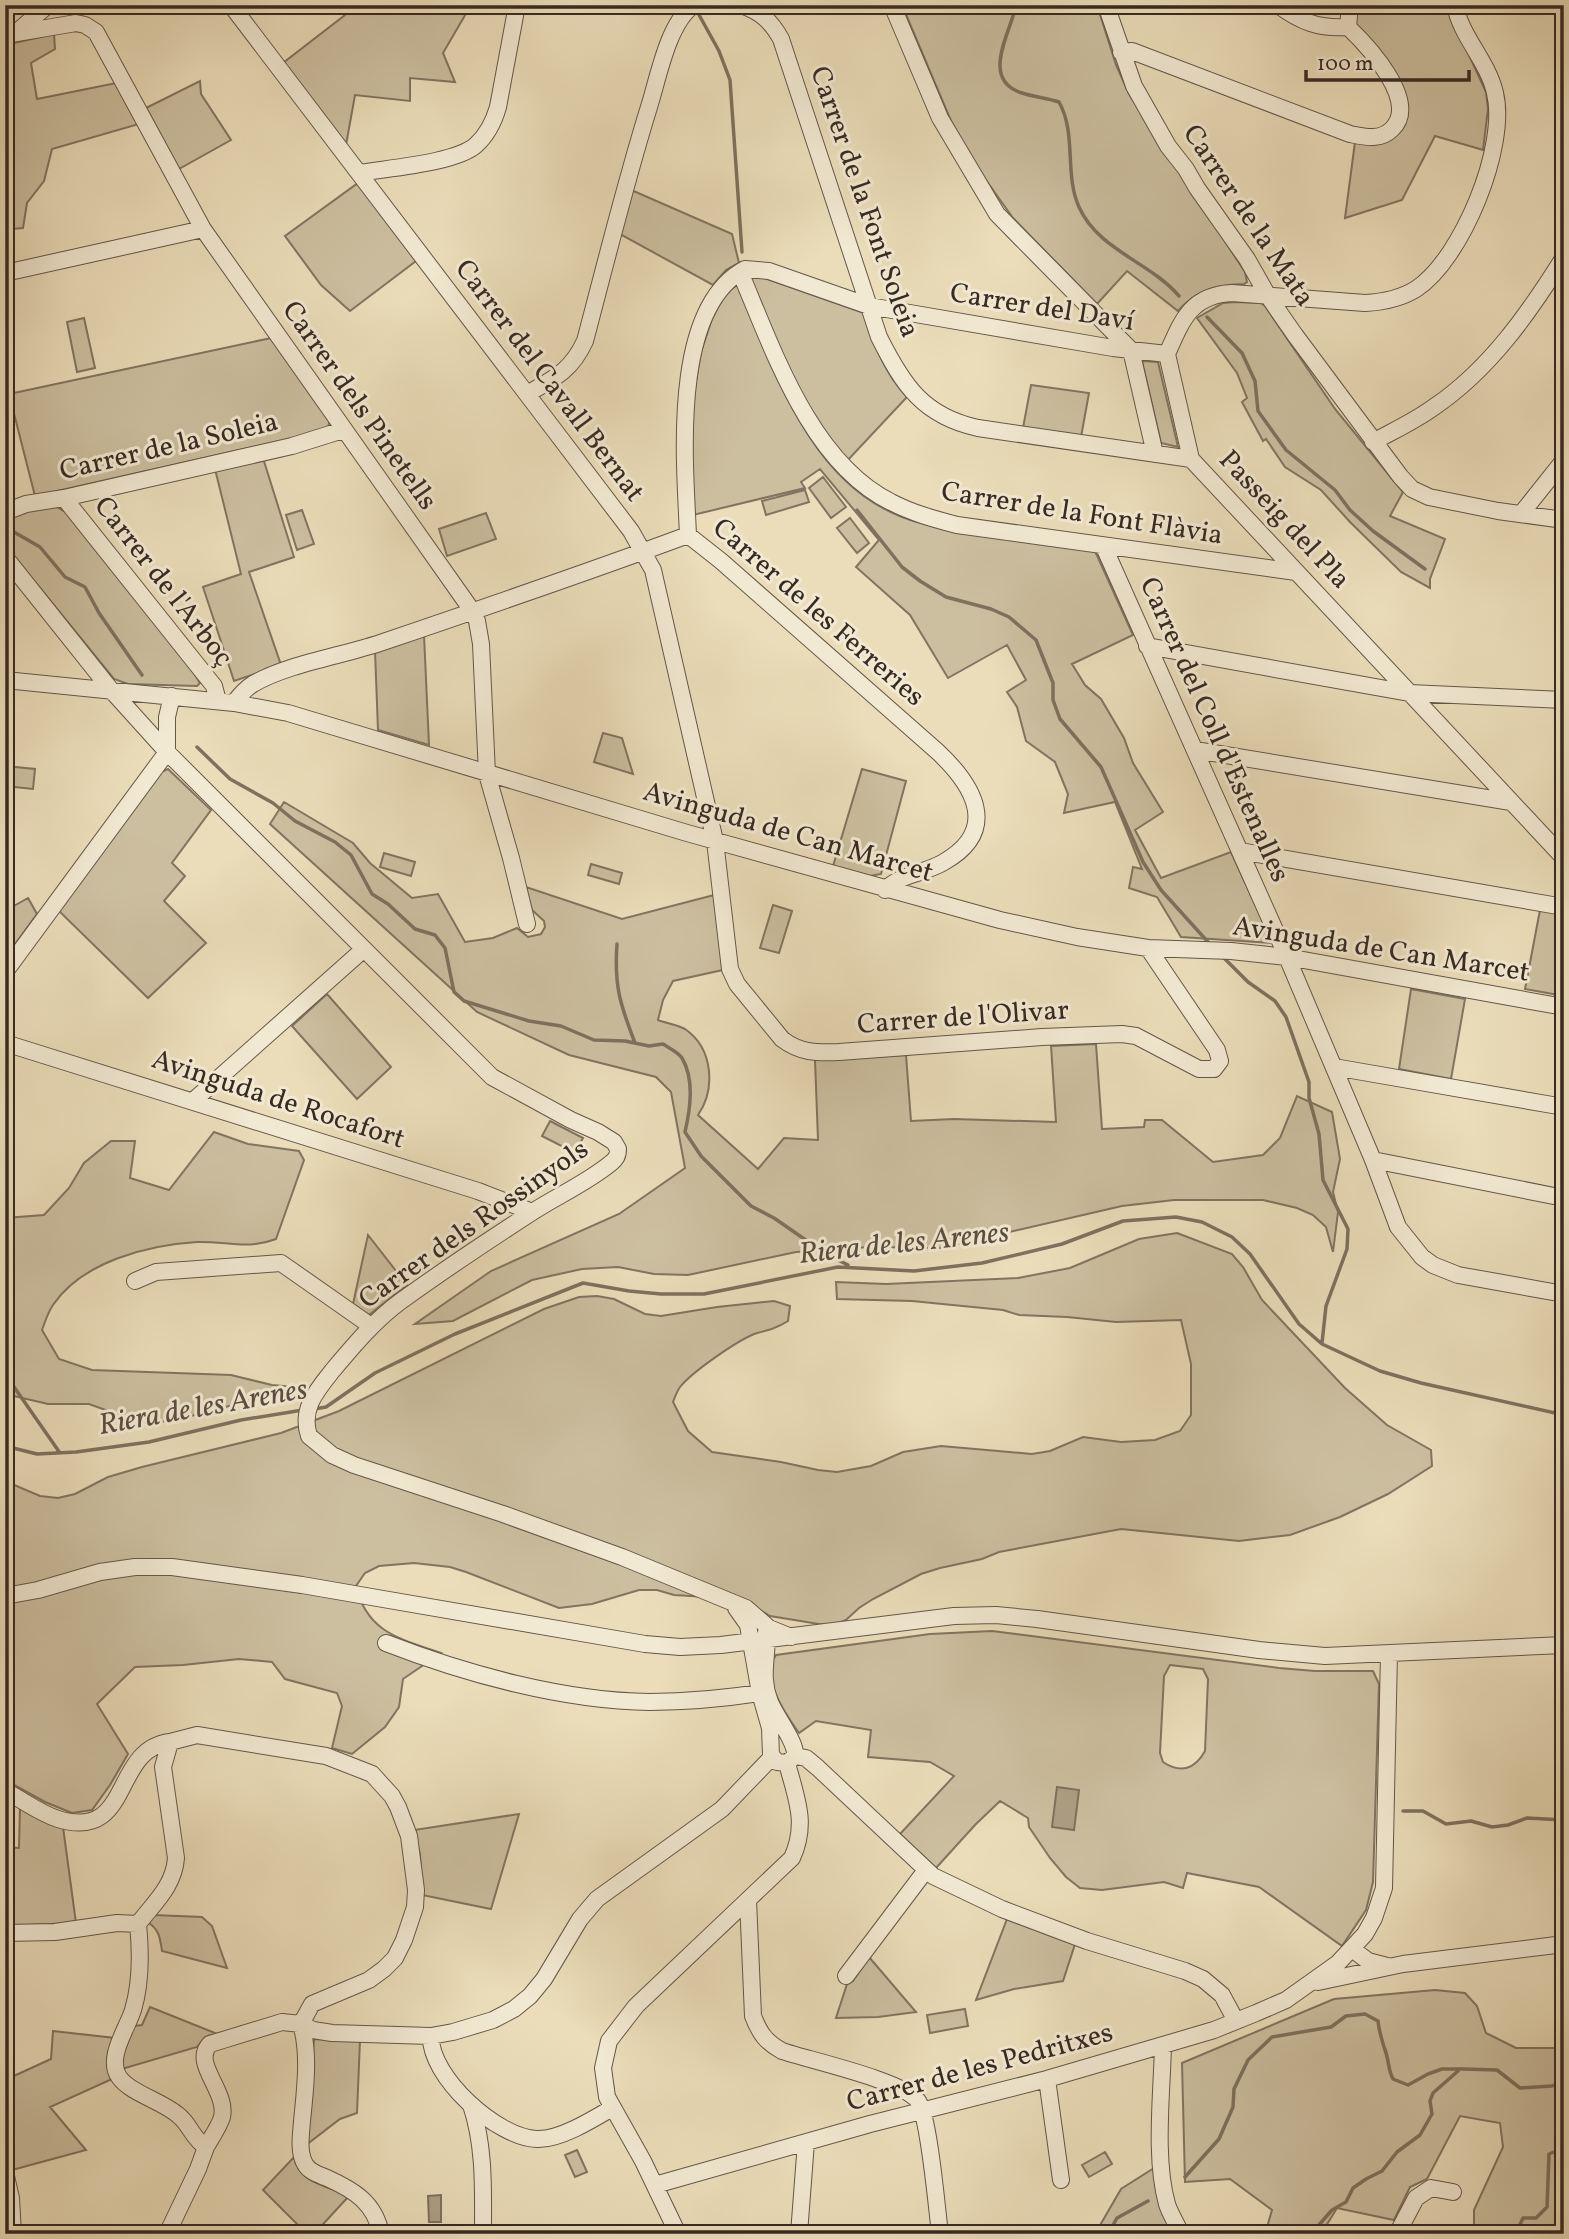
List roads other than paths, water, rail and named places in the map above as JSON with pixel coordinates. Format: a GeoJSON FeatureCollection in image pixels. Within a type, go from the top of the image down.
{"type":"FeatureCollection","features":[{"type":"Feature","properties":{"kind":"street"},"geometry":{"type":"LineString","coordinates":[[11,34],[48,5]]}},
{"type":"Feature","properties":{"kind":"street","name":"Carrer del Cavall Bernat"},"geometry":{"type":"LineString","coordinates":[[231,5],[631,531],[653,570],[658,588],[715,841]]}},
{"type":"Feature","properties":{"kind":"street"},"geometry":{"type":"LineString","coordinates":[[360,173],[451,157],[477,145],[494,119],[498,107],[517,5]]}},
{"type":"Feature","properties":{"kind":"street"},"geometry":{"type":"LineString","coordinates":[[527,394],[562,375],[575,360],[585,341],[626,180],[661,69],[679,22],[694,5]]}},
{"type":"Feature","properties":{"kind":"street","name":"Carrer de la Font Soleia"},"geometry":{"type":"LineString","coordinates":[[741,5],[761,13],[771,22],[781,39],[879,337],[908,387],[930,409],[960,424],[1191,458]]}},
{"type":"Feature","properties":{"kind":"street"},"geometry":{"type":"LineString","coordinates":[[892,5],[940,118],[997,214],[1130,350],[1155,454]]}},
{"type":"Feature","properties":{"kind":"street","name":"Carrer de la Mata"},"geometry":{"type":"LineString","coordinates":[[1106,5],[1134,86],[1168,146],[1247,259],[1268,296],[1373,442],[1412,489],[1429,497],[1564,520]]}},
{"type":"Feature","properties":{"kind":"street"},"geometry":{"type":"LineString","coordinates":[[1278,5],[1301,21],[1317,26],[1348,27]]}},
{"type":"Feature","properties":{"kind":"street"},"geometry":{"type":"LineString","coordinates":[[1121,52],[1132,51],[1350,134],[1373,138],[1395,126],[1401,110],[1399,97],[1378,62],[1348,27],[1350,5]]}},
{"type":"Feature","properties":{"kind":"street"},"geometry":{"type":"LineString","coordinates":[[1167,354],[1189,310],[1214,294],[1385,302],[1416,289],[1439,267],[1451,251],[1480,194],[1498,129],[1495,93],[1490,75],[1461,23],[1455,5]]}},
{"type":"Feature","properties":{"kind":"street","name":"Carrer dels Pinetells"},"geometry":{"type":"LineString","coordinates":[[11,34],[76,23],[96,32],[203,229],[472,612],[477,621],[481,644],[487,774],[527,924]]}},
{"type":"Feature","properties":{"kind":"street"},"geometry":{"type":"LineString","coordinates":[[5,273],[203,229]]}},
{"type":"Feature","properties":{"kind":"street"},"geometry":{"type":"LineString","coordinates":[[1373,442],[1433,408],[1467,381],[1519,323],[1564,257]]}},
{"type":"Feature","properties":{"kind":"street","name":"Carrer del Daví"},"geometry":{"type":"LineString","coordinates":[[740,272],[758,269],[769,271],[869,306],[1167,354]]}},
{"type":"Feature","properties":{"kind":"street"},"geometry":{"type":"LineString","coordinates":[[688,535],[684,437],[690,374],[712,298],[740,272]]}},
{"type":"Feature","properties":{"kind":"street","name":"Carrer de la Font Flàvia"},"geometry":{"type":"LineString","coordinates":[[740,272],[808,421],[845,468],[888,501],[910,511],[957,525],[1296,572]]}},
{"type":"Feature","properties":{"kind":"street","name":"Passeig del Pla"},"geometry":{"type":"LineString","coordinates":[[1167,354],[1191,458],[1564,858]]}},
{"type":"Feature","properties":{"kind":"street","name":"Carrer de la Soleia"},"geometry":{"type":"LineString","coordinates":[[5,512],[26,504],[64,498],[292,446],[343,430]]}},
{"type":"Feature","properties":{"kind":"street"},"geometry":{"type":"LineString","coordinates":[[1521,514],[1564,460]]}},
{"type":"Feature","properties":{"kind":"street","name":"Carrer de l'Arboç"},"geometry":{"type":"LineString","coordinates":[[64,498],[226,702]]}},
{"type":"Feature","properties":{"kind":"street","name":"Carrer de les Ferreries"},"geometry":{"type":"LineString","coordinates":[[226,702],[254,683],[290,669],[371,646],[472,612],[688,535],[938,752],[968,786],[977,814],[974,829],[965,845],[944,862],[900,877],[885,890]]}},
{"type":"Feature","properties":{"kind":"street","name":"Carrer del Coll d'Estenalles"},"geometry":{"type":"LineString","coordinates":[[1104,547],[1287,957],[1373,1160],[1398,1227],[1422,1257],[1433,1265],[1458,1275],[1564,1294]]}},
{"type":"Feature","properties":{"kind":"street","name":"Carrer dels Rossinyols"},"geometry":{"type":"LineString","coordinates":[[5,557],[111,690],[167,752],[492,1077],[598,1132],[617,1146],[618,1155],[614,1161],[532,1212],[398,1303],[371,1326],[322,1384],[307,1409],[306,1426],[309,1436],[319,1446],[354,1465],[576,1540],[746,1608],[751,1618],[791,1637]]}},
{"type":"Feature","properties":{"kind":"street"},"geometry":{"type":"LineString","coordinates":[[1147,646],[1409,693],[1564,700]]}},
{"type":"Feature","properties":{"kind":"street","name":"Avinguda de Can Marcet"},"geometry":{"type":"LineString","coordinates":[[5,680],[226,702],[288,713],[885,890],[1077,937],[1148,948],[1231,951],[1287,957],[1564,1007]]}},
{"type":"Feature","properties":{"kind":"street"},"geometry":{"type":"LineString","coordinates":[[5,972],[167,752],[167,718],[172,696]]}},
{"type":"Feature","properties":{"kind":"street"},"geometry":{"type":"LineString","coordinates":[[1195,750],[1511,802]]}},
{"type":"Feature","properties":{"kind":"street","name":"Carrer de l'Olivar"},"geometry":{"type":"LineString","coordinates":[[715,841],[726,944],[733,977],[782,1039],[809,1052],[851,1052],[1042,1037],[1122,1034],[1136,1036],[1199,1069],[1214,1069],[1220,1061],[1217,1050],[1148,948]]}},
{"type":"Feature","properties":{"kind":"street"},"geometry":{"type":"LineString","coordinates":[[1240,852],[1564,907]]}},
{"type":"Feature","properties":{"kind":"street"},"geometry":{"type":"LineString","coordinates":[[193,1101],[364,949]]}},
{"type":"Feature","properties":{"kind":"street","name":"Avinguda de Rocafort"},"geometry":{"type":"LineString","coordinates":[[5,1043],[478,1191],[532,1212]]}},
{"type":"Feature","properties":{"kind":"street"},"geometry":{"type":"LineString","coordinates":[[1334,1066],[1564,1107]]}},
{"type":"Feature","properties":{"kind":"street"},"geometry":{"type":"LineString","coordinates":[[1373,1160],[1564,1198]]}},
{"type":"Feature","properties":{"kind":"street"},"geometry":{"type":"LineString","coordinates":[[135,1280],[156,1272],[281,1263],[371,1326]]}},
{"type":"Feature","properties":{"kind":"street"},"geometry":{"type":"LineString","coordinates":[[5,1596],[38,1590],[100,1572],[135,1567],[172,1567],[313,1587],[645,1644],[680,1647],[759,1641],[954,1616],[996,1615],[1303,1655],[1564,1645]]}},
{"type":"Feature","properties":{"kind":"street"},"geometry":{"type":"LineString","coordinates":[[678,2234],[655,2185],[611,2108],[603,2068],[609,2041],[636,2006],[792,1858],[798,1845],[801,1830],[799,1809],[769,1723],[764,1693],[759,1641],[764,1628],[751,1618],[743,1631],[728,1644]]}},
{"type":"Feature","properties":{"kind":"street"},"geometry":{"type":"LineString","coordinates":[[386,1643],[464,1670],[597,1698],[660,1701],[764,1693]]}},
{"type":"Feature","properties":{"kind":"street","name":"Carrer de les Pedritxes"},"geometry":{"type":"LineString","coordinates":[[655,2185],[806,2142],[1048,2079],[1163,2045],[1237,2021],[1286,2000],[1312,1983],[1352,1949],[1364,1934],[1374,1918],[1384,1888],[1389,1653]]}},
{"type":"Feature","properties":{"kind":"street"},"geometry":{"type":"LineString","coordinates":[[167,2234],[222,2118],[219,2093],[204,2061],[206,2048],[214,2042],[282,2022],[301,2024],[313,2030],[332,2033],[431,2036],[481,2024],[514,2009],[530,1996],[544,1979],[591,1905],[722,1809],[781,1756],[795,1747],[764,1693]]}},
{"type":"Feature","properties":{"kind":"street"},"geometry":{"type":"LineString","coordinates":[[5,1791],[44,1814],[72,1822],[88,1822],[109,1811],[139,1758],[150,1747],[197,1735],[326,1756],[372,1774],[392,1796],[409,1836],[416,1890],[415,1908],[404,1940],[395,1958],[384,1969],[369,1980],[312,2004],[301,2024],[306,2049],[300,2145],[305,2165],[363,2198],[374,2214],[381,2234]]}},
{"type":"Feature","properties":{"kind":"street"},"geometry":{"type":"LineString","coordinates":[[170,1742],[163,1768],[176,1858],[175,1872],[169,1885],[138,1924],[140,1959],[137,1991],[133,2010],[116,2053],[115,2065],[118,2076],[178,2115],[186,2122],[196,2140],[206,2147]]}},
{"type":"Feature","properties":{"kind":"street"},"geometry":{"type":"LineString","coordinates":[[781,1756],[806,1758],[941,1881],[1041,1924],[1203,1979],[1222,1995],[1237,2021]]}},
{"type":"Feature","properties":{"kind":"street"},"geometry":{"type":"LineString","coordinates":[[846,1976],[926,1870]]}},
{"type":"Feature","properties":{"kind":"street"},"geometry":{"type":"LineString","coordinates":[[748,1900],[752,2016],[759,2033],[767,2043],[782,2051],[908,2092],[918,2101],[922,2112],[940,2234]]}},
{"type":"Feature","properties":{"kind":"street"},"geometry":{"type":"LineString","coordinates":[[5,1933],[67,1931],[117,1923],[138,1924]]}},
{"type":"Feature","properties":{"kind":"street","name":"Carrer de les Pedritxes"},"geometry":{"type":"LineString","coordinates":[[1312,1983],[1389,1967],[1564,1944]]}},
{"type":"Feature","properties":{"kind":"street"},"geometry":{"type":"LineString","coordinates":[[1352,1949],[1368,1961],[1389,1967]]}},
{"type":"Feature","properties":{"kind":"street"},"geometry":{"type":"LineString","coordinates":[[431,2036],[430,2050],[471,2105],[520,2136],[537,2139],[565,2132],[611,2108]]}},
{"type":"Feature","properties":{"kind":"street"},"geometry":{"type":"LineString","coordinates":[[1163,2045],[1161,2152],[1167,2204],[1181,2234]]}},
{"type":"Feature","properties":{"kind":"street"},"geometry":{"type":"LineString","coordinates":[[1048,2079],[1061,2180]]}},
{"type":"Feature","properties":{"kind":"street"},"geometry":{"type":"LineString","coordinates":[[471,2105],[480,2140],[483,2172],[483,2234]]}},
{"type":"Feature","properties":{"kind":"street"},"geometry":{"type":"LineString","coordinates":[[799,2234],[806,2142]]}},
{"type":"Feature","properties":{"kind":"street"},"geometry":{"type":"LineString","coordinates":[[5,2172],[11,2198],[13,2234]]}},
{"type":"Feature","properties":{"kind":"street"},"geometry":{"type":"LineString","coordinates":[[1397,2234],[1416,2197],[1431,2188],[1453,2192]]}},
{"type":"Feature","properties":{"kind":"waterway"},"geometry":{"type":"LineString","coordinates":[[1013,5],[1014,13],[1000,59],[1003,79],[1010,87],[1022,93],[1059,102],[1068,127],[1075,194],[1088,222],[1111,245],[1154,274],[1179,296]]}},
{"type":"Feature","properties":{"kind":"waterway"},"geometry":{"type":"LineString","coordinates":[[698,13],[719,51],[730,80],[742,252]]}},
{"type":"Feature","properties":{"kind":"waterway"},"geometry":{"type":"LineString","coordinates":[[1207,317],[1242,353],[1255,381],[1258,411],[1286,450],[1335,490],[1350,510],[1373,531],[1425,569]]}},
{"type":"Feature","properties":{"kind":"waterway"},"geometry":{"type":"LineString","coordinates":[[857,510],[902,567],[920,581],[946,597],[991,609],[1009,617],[1036,640],[1053,683],[1053,700],[1060,719],[1101,767],[1143,862],[1161,890],[1208,942]]}},
{"type":"Feature","properties":{"kind":"waterway"},"geometry":{"type":"LineString","coordinates":[[14,532],[40,547],[65,577],[85,587],[99,613],[142,675]]}},
{"type":"Feature","properties":{"kind":"waterway"},"geometry":{"type":"LineString","coordinates":[[197,747],[230,779],[273,803],[295,821],[335,842],[351,855],[372,894],[388,904],[415,929],[435,935],[445,948],[454,992],[464,1001],[529,1021],[561,1026],[594,1040],[625,1041],[649,1046],[663,1044],[678,1054],[686,1067],[690,1085],[690,1105],[685,1132],[701,1156],[751,1206],[848,1265]]}},
{"type":"Feature","properties":{"kind":"waterway"},"geometry":{"type":"LineString","coordinates":[[617,944],[619,995],[635,1043]]}},
{"type":"Feature","properties":{"kind":"waterway"},"geometry":{"type":"LineString","coordinates":[[1224,958],[1248,982],[1275,1001],[1286,1017],[1309,1082],[1309,1098],[1319,1134],[1323,1180],[1348,1229],[1347,1249],[1326,1306],[1322,1343]]}},
{"type":"Feature","properties":{"kind":"waterway","name":"Riera de les Arenes"},"geometry":{"type":"LineString","coordinates":[[314,1409],[326,1407],[375,1373],[455,1334],[583,1283],[661,1294],[704,1294],[838,1267],[914,1271],[982,1263],[1062,1244],[1123,1221],[1176,1217],[1202,1222],[1232,1237],[1250,1254],[1299,1324],[1322,1344],[1380,1371],[1421,1383],[1564,1415]]}},
{"type":"Feature","properties":{"kind":"waterway"},"geometry":{"type":"LineString","coordinates":[[5,1319],[8,1325],[5,1333]]}},
{"type":"Feature","properties":{"kind":"waterway"},"geometry":{"type":"LineString","coordinates":[[5,1374],[60,1453]]}},
{"type":"Feature","properties":{"kind":"waterway","name":"Riera de les Arenes"},"geometry":{"type":"LineString","coordinates":[[5,1446],[37,1454],[76,1452],[149,1442],[241,1420],[303,1410]]}},
{"type":"Feature","properties":{"kind":"waterway"},"geometry":{"type":"LineString","coordinates":[[1403,1811],[1423,1811],[1446,1824],[1471,1821],[1492,1827],[1527,1818],[1564,1820]]}},
{"type":"Feature","properties":{"kind":"waterway"},"geometry":{"type":"LineString","coordinates":[[1185,2177],[1219,2139],[1233,2107],[1234,2089],[1248,2060],[1272,2037],[1331,2027],[1346,2016],[1365,2014],[1378,2021],[1391,2076],[1408,2085],[1442,2069],[1497,2070],[1520,2088],[1552,2086],[1564,2081]]}},
{"type":"Feature","properties":{"kind":"waterway"},"geometry":{"type":"LineString","coordinates":[[1311,2234],[1332,2210],[1346,2202],[1353,2188],[1382,2171],[1397,2152],[1420,2135],[1432,2114],[1430,2101],[1433,2093],[1458,2071]]}},
{"type":"Feature","properties":{"kind":"waterway"},"geometry":{"type":"LineString","coordinates":[[1520,2234],[1519,2227],[1523,2218],[1536,2218],[1547,2207],[1549,2154],[1564,2148]]}},
{"type":"Feature","properties":{"kind":"waterway"},"geometry":{"type":"LineString","coordinates":[[1108,2234],[1117,2218],[1148,2201]]}}]}
